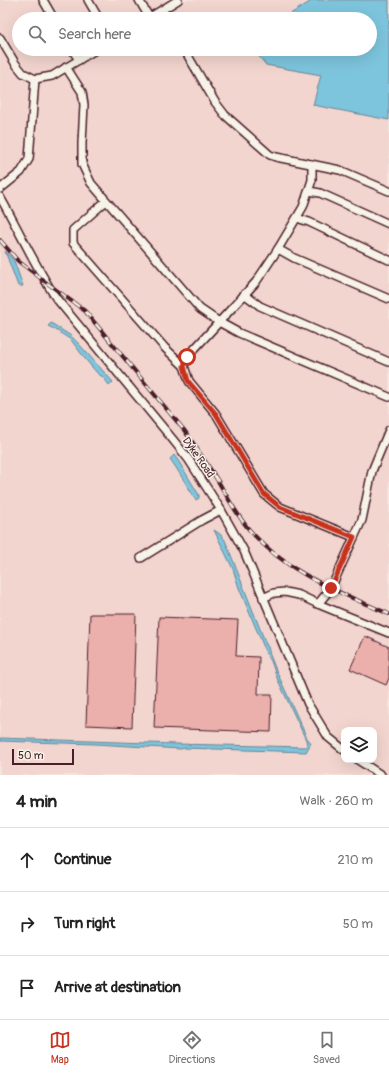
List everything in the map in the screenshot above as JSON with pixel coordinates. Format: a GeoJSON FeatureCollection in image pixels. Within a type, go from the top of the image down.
{"type":"FeatureCollection","features":[{"type":"Feature","properties":{"kind":"street"},"geometry":{"type":"LineString","coordinates":[[43,0],[50,12]]}},
{"type":"Feature","properties":{"kind":"street"},"geometry":{"type":"LineString","coordinates":[[88,0],[95,12]]}},
{"type":"Feature","properties":{"kind":"street"},"geometry":{"type":"LineString","coordinates":[[139,0],[145,12]]}},
{"type":"Feature","properties":{"kind":"street"},"geometry":{"type":"LineString","coordinates":[[158,12],[178,0]]}},
{"type":"Feature","properties":{"kind":"street"},"geometry":{"type":"LineString","coordinates":[[0,38],[23,73],[35,79],[52,76],[86,56]]}},
{"type":"Feature","properties":{"kind":"street"},"geometry":{"type":"LineString","coordinates":[[76,56],[79,60]]}},
{"type":"Feature","properties":{"kind":"street"},"geometry":{"type":"LineString","coordinates":[[188,56],[215,102],[225,115],[270,155],[340,170],[389,191]]}},
{"type":"Feature","properties":{"kind":"street"},"geometry":{"type":"LineString","coordinates":[[66,67],[82,92],[84,105],[82,164],[92,183],[200,309],[239,333],[389,397]]}},
{"type":"Feature","properties":{"kind":"street"},"geometry":{"type":"LineString","coordinates":[[0,189],[21,172],[29,159],[35,79]]}},
{"type":"Feature","properties":{"kind":"street"},"geometry":{"type":"LineString","coordinates":[[184,366],[187,357],[256,282],[278,249],[303,207],[312,180],[312,164]]}},
{"type":"Feature","properties":{"kind":"street"},"geometry":{"type":"LineString","coordinates":[[308,191],[320,194],[389,224]]}},
{"type":"Feature","properties":{"kind":"street","name":"Dyke Road"},"geometry":{"type":"LineString","coordinates":[[0,197],[13,219],[46,284],[174,440],[189,460],[221,510],[244,551],[308,704],[328,737],[341,748]]}},
{"type":"Feature","properties":{"kind":"street"},"geometry":{"type":"LineString","coordinates":[[106,201],[73,230],[73,243],[165,348],[184,366],[188,381],[216,414],[264,494],[280,507],[354,537]]}},
{"type":"Feature","properties":{"kind":"street"},"geometry":{"type":"LineString","coordinates":[[297,218],[309,222],[389,260]]}},
{"type":"Feature","properties":{"kind":"street"},"geometry":{"type":"LineString","coordinates":[[278,249],[294,258],[389,299]]}},
{"type":"Feature","properties":{"kind":"street"},"geometry":{"type":"LineString","coordinates":[[244,294],[260,306],[389,362]]}},
{"type":"Feature","properties":{"kind":"street"},"geometry":{"type":"LineString","coordinates":[[318,604],[331,588],[362,520],[372,471],[389,430]]}},
{"type":"Feature","properties":{"kind":"street"},"geometry":{"type":"LineString","coordinates":[[141,558],[202,520],[221,510]]}},
{"type":"Feature","properties":{"kind":"street"},"geometry":{"type":"LineString","coordinates":[[263,598],[274,593],[285,592],[299,595],[389,633]]}},
{"type":"Feature","properties":{"kind":"street"},"geometry":{"type":"LineString","coordinates":[[363,763],[381,775]]}},
{"type":"Feature","properties":{"kind":"shaded area"},"geometry":{"type":"Polygon","coordinates":[[[0,0],[313,0],[293,12],[12,12],[12,56],[259,56],[266,65],[321,75],[313,105],[389,120],[389,775],[0,775],[0,0]]]}},
{"type":"Feature","properties":{"kind":"water"},"geometry":{"type":"Polygon","coordinates":[[[313,0],[389,0],[389,120],[313,105],[321,75],[266,65],[259,56],[377,56],[377,12],[293,12],[313,0]]]}},
{"type":"Feature","properties":{"kind":"water"},"geometry":{"type":"Polygon","coordinates":[[[5,251],[14,261],[23,286],[18,286],[5,251]]]}},
{"type":"Feature","properties":{"kind":"water"},"geometry":{"type":"Polygon","coordinates":[[[51,323],[71,336],[113,382],[109,385],[86,360],[71,340],[48,326],[51,323]]]}},
{"type":"Feature","properties":{"kind":"water"},"geometry":{"type":"Polygon","coordinates":[[[174,455],[199,495],[199,498],[196,500],[170,459],[174,455]]]}},
{"type":"Feature","properties":{"kind":"water"},"geometry":{"type":"Polygon","coordinates":[[[214,530],[225,540],[276,670],[307,738],[311,743],[306,752],[181,749],[0,741],[0,738],[306,747],[306,740],[268,657],[239,588],[233,569],[214,530]]]}},
{"type":"Feature","properties":{"kind":"building"},"geometry":{"type":"Polygon","coordinates":[[[90,614],[136,614],[132,727],[86,725],[90,614]]]}},
{"type":"Feature","properties":{"kind":"building"},"geometry":{"type":"Polygon","coordinates":[[[159,617],[238,620],[236,656],[259,657],[258,694],[272,694],[271,732],[154,728],[159,617]]]}},
{"type":"Feature","properties":{"kind":"building"},"geometry":{"type":"Polygon","coordinates":[[[365,636],[389,647],[389,678],[386,685],[350,669],[365,636]]]}},
{"type":"Feature","properties":{"kind":"railway"},"geometry":{"type":"LineString","coordinates":[[0,240],[18,261],[85,311],[184,430],[239,516],[262,543],[295,569],[331,589],[389,614]]}},
{"type":"Feature","properties":{"kind":"route"},"geometry":{"type":"LineString","coordinates":[[187,357],[184,366],[188,381],[216,414],[264,494],[280,507],[354,537],[331,588]]}}]}
